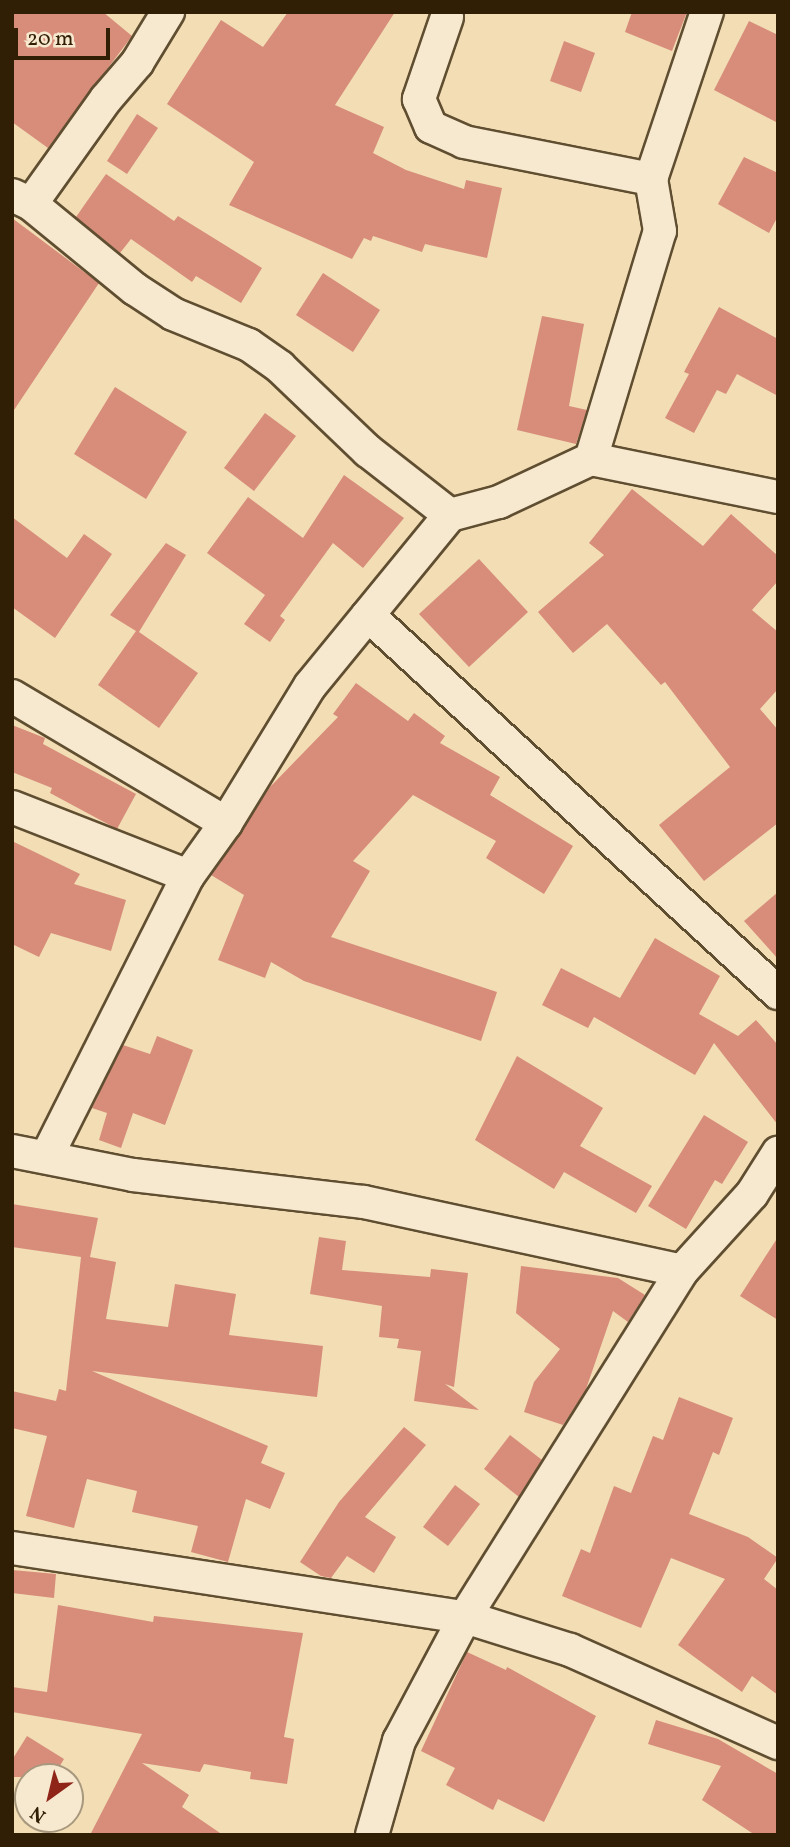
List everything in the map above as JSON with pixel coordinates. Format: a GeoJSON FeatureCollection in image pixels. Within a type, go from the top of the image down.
{"type":"FeatureCollection","features":[{"type":"Feature","properties":{"kind":"street"},"geometry":{"type":"LineString","coordinates":[[168,12],[137,63],[22,199],[135,289],[173,314],[249,345],[280,367],[368,451],[450,515]]}},
{"type":"Feature","properties":{"kind":"street"},"geometry":{"type":"LineString","coordinates":[[591,459],[660,231],[650,179],[707,12]]}},
{"type":"Feature","properties":{"kind":"street"},"geometry":{"type":"LineString","coordinates":[[447,17],[419,99],[431,127],[464,142],[650,179]]}},
{"type":"Feature","properties":{"kind":"street"},"geometry":{"type":"LineString","coordinates":[[47,1156],[188,876],[226,823],[310,686],[450,515],[499,502],[591,459],[778,497]]}},
{"type":"Feature","properties":{"kind":"street"},"geometry":{"type":"LineString","coordinates":[[368,615],[778,993]]}},
{"type":"Feature","properties":{"kind":"street"},"geometry":{"type":"LineString","coordinates":[[12,696],[226,823]]}},
{"type":"Feature","properties":{"kind":"street"},"geometry":{"type":"LineString","coordinates":[[12,807],[188,876]]}},
{"type":"Feature","properties":{"kind":"street"},"geometry":{"type":"LineString","coordinates":[[12,1152],[47,1156],[133,1175],[364,1202],[682,1271]]}},
{"type":"Feature","properties":{"kind":"street"},"geometry":{"type":"LineString","coordinates":[[372,1835],[399,1741],[465,1617],[682,1271],[752,1194],[778,1153]]}},
{"type":"Feature","properties":{"kind":"street"},"geometry":{"type":"LineString","coordinates":[[12,1548],[465,1617],[570,1650],[778,1743]]}},
{"type":"Feature","properties":{"kind":"building"},"geometry":{"type":"Polygon","coordinates":[[[12,12],[103,12],[132,36],[48,148],[12,122],[12,12]]]}},
{"type":"Feature","properties":{"kind":"building"},"geometry":{"type":"Polygon","coordinates":[[[288,12],[395,12],[335,105],[384,127],[373,153],[406,170],[464,189],[466,180],[502,188],[487,258],[425,244],[422,252],[373,236],[371,241],[364,238],[352,259],[229,205],[254,162],[167,104],[221,20],[263,47],[288,12]]]}},
{"type":"Feature","properties":{"kind":"building"},"geometry":{"type":"Polygon","coordinates":[[[632,12],[687,12],[672,51],[625,32],[632,12]]]}},
{"type":"Feature","properties":{"kind":"building"},"geometry":{"type":"Polygon","coordinates":[[[749,21],[778,35],[778,123],[714,90],[749,21]]]}},
{"type":"Feature","properties":{"kind":"building"},"geometry":{"type":"Polygon","coordinates":[[[564,41],[595,53],[581,92],[550,81],[564,41]]]}},
{"type":"Feature","properties":{"kind":"building"},"geometry":{"type":"Polygon","coordinates":[[[137,114],[158,128],[127,174],[107,161],[137,114]]]}},
{"type":"Feature","properties":{"kind":"building"},"geometry":{"type":"Polygon","coordinates":[[[744,157],[778,173],[778,216],[769,233],[718,204],[744,157]]]}},
{"type":"Feature","properties":{"kind":"building"},"geometry":{"type":"Polygon","coordinates":[[[106,174],[174,221],[178,216],[262,268],[241,303],[196,276],[192,282],[131,239],[120,253],[76,217],[106,174]]]}},
{"type":"Feature","properties":{"kind":"building"},"geometry":{"type":"Polygon","coordinates":[[[12,218],[99,283],[12,413],[12,218]]]}},
{"type":"Feature","properties":{"kind":"building"},"geometry":{"type":"Polygon","coordinates":[[[323,273],[380,310],[353,352],[296,315],[323,273]]]}},
{"type":"Feature","properties":{"kind":"building"},"geometry":{"type":"Polygon","coordinates":[[[719,307],[778,339],[778,396],[737,374],[726,394],[717,390],[694,433],[665,418],[689,374],[684,372],[719,307]]]}},
{"type":"Feature","properties":{"kind":"building"},"geometry":{"type":"Polygon","coordinates":[[[542,316],[584,324],[569,406],[587,410],[576,444],[517,430],[542,316]]]}},
{"type":"Feature","properties":{"kind":"building"},"geometry":{"type":"Polygon","coordinates":[[[115,387],[187,432],[146,499],[74,454],[115,387]]]}},
{"type":"Feature","properties":{"kind":"building"},"geometry":{"type":"Polygon","coordinates":[[[265,413],[296,436],[254,491],[224,468],[265,413]]]}},
{"type":"Feature","properties":{"kind":"building"},"geometry":{"type":"Polygon","coordinates":[[[344,475],[404,518],[363,568],[333,543],[280,616],[285,620],[270,642],[244,624],[265,595],[207,553],[248,497],[303,538],[344,475]]]}},
{"type":"Feature","properties":{"kind":"building"},"geometry":{"type":"Polygon","coordinates":[[[632,489],[703,546],[731,514],[778,556],[778,581],[752,610],[778,632],[778,689],[760,709],[778,730],[778,823],[704,881],[659,825],[730,767],[665,682],[661,685],[607,624],[573,653],[538,612],[604,555],[589,543],[632,489]]]}},
{"type":"Feature","properties":{"kind":"building"},"geometry":{"type":"Polygon","coordinates":[[[12,517],[67,558],[84,534],[112,554],[55,638],[12,607],[12,517]]]}},
{"type":"Feature","properties":{"kind":"building"},"geometry":{"type":"Polygon","coordinates":[[[166,543],[186,555],[139,632],[198,673],[159,728],[98,685],[136,631],[110,615],[166,543]]]}},
{"type":"Feature","properties":{"kind":"building"},"geometry":{"type":"Polygon","coordinates":[[[479,559],[528,612],[469,667],[419,614],[479,559]]]}},
{"type":"Feature","properties":{"kind":"building"},"geometry":{"type":"Polygon","coordinates":[[[356,683],[408,721],[414,713],[445,736],[440,743],[500,777],[490,795],[573,846],[544,894],[486,858],[496,841],[413,795],[353,861],[370,871],[331,937],[497,992],[481,1041],[304,981],[271,962],[265,978],[218,960],[244,895],[211,875],[270,787],[338,717],[333,714],[356,683]]]}},
{"type":"Feature","properties":{"kind":"building"},"geometry":{"type":"Polygon","coordinates":[[[12,725],[45,738],[43,744],[136,794],[117,829],[50,793],[52,788],[12,772],[12,725]]]}},
{"type":"Feature","properties":{"kind":"building"},"geometry":{"type":"Polygon","coordinates":[[[12,841],[80,874],[74,884],[126,900],[111,951],[51,933],[39,957],[12,944],[12,841]]]}},
{"type":"Feature","properties":{"kind":"building"},"geometry":{"type":"Polygon","coordinates":[[[778,892],[778,959],[744,921],[778,892]]]}},
{"type":"Feature","properties":{"kind":"building"},"geometry":{"type":"Polygon","coordinates":[[[655,938],[720,976],[699,1014],[738,1036],[756,1020],[778,1045],[778,1125],[714,1043],[695,1075],[594,1017],[588,1028],[542,1005],[561,968],[620,998],[655,938]]]}},
{"type":"Feature","properties":{"kind":"building"},"geometry":{"type":"Polygon","coordinates":[[[157,1036],[193,1050],[165,1125],[133,1113],[121,1148],[99,1140],[107,1113],[92,1108],[123,1045],[150,1054],[157,1036]]]}},
{"type":"Feature","properties":{"kind":"building"},"geometry":{"type":"Polygon","coordinates":[[[517,1056],[603,1108],[580,1146],[652,1186],[636,1213],[564,1172],[554,1189],[475,1140],[517,1056]]]}},
{"type":"Feature","properties":{"kind":"building"},"geometry":{"type":"Polygon","coordinates":[[[704,1115],[748,1142],[722,1184],[715,1180],[686,1229],[648,1206],[704,1115]]]}},
{"type":"Feature","properties":{"kind":"building"},"geometry":{"type":"Polygon","coordinates":[[[12,1204],[98,1218],[90,1257],[116,1262],[106,1319],[168,1327],[175,1284],[236,1294],[229,1335],[323,1346],[317,1397],[92,1371],[268,1446],[261,1463],[285,1473],[270,1509],[246,1499],[228,1562],[191,1552],[198,1526],[132,1512],[137,1491],[87,1479],[74,1528],[26,1516],[47,1436],[12,1428],[12,1391],[56,1401],[59,1389],[66,1391],[81,1257],[12,1247],[12,1204]]]}},
{"type":"Feature","properties":{"kind":"building"},"geometry":{"type":"Polygon","coordinates":[[[319,1237],[346,1241],[342,1270],[430,1277],[431,1269],[468,1273],[454,1387],[445,1384],[479,1410],[414,1401],[421,1351],[397,1348],[399,1339],[379,1337],[382,1306],[310,1294],[319,1237]]]}},
{"type":"Feature","properties":{"kind":"building"},"geometry":{"type":"Polygon","coordinates":[[[778,1237],[778,1320],[740,1296],[778,1237]]]}},
{"type":"Feature","properties":{"kind":"building"},"geometry":{"type":"Polygon","coordinates":[[[521,1266],[618,1278],[645,1295],[628,1322],[613,1311],[585,1392],[563,1425],[524,1412],[534,1382],[560,1349],[516,1313],[521,1266]]]}},
{"type":"Feature","properties":{"kind":"building"},"geometry":{"type":"Polygon","coordinates":[[[679,1397],[733,1418],[719,1455],[713,1452],[689,1514],[748,1537],[778,1558],[764,1579],[778,1590],[778,1695],[752,1676],[742,1692],[678,1645],[725,1579],[671,1558],[641,1628],[562,1596],[581,1549],[590,1553],[614,1486],[631,1493],[653,1436],[663,1440],[679,1397]]]}},
{"type":"Feature","properties":{"kind":"building"},"geometry":{"type":"Polygon","coordinates":[[[404,1427],[426,1445],[365,1517],[396,1537],[374,1573],[347,1556],[331,1578],[321,1576],[300,1562],[339,1502],[404,1427]]]}},
{"type":"Feature","properties":{"kind":"building"},"geometry":{"type":"Polygon","coordinates":[[[510,1435],[542,1460],[519,1497],[484,1469],[510,1435]]]}},
{"type":"Feature","properties":{"kind":"building"},"geometry":{"type":"Polygon","coordinates":[[[455,1485],[480,1504],[448,1546],[423,1527],[455,1485]]]}},
{"type":"Feature","properties":{"kind":"building"},"geometry":{"type":"Polygon","coordinates":[[[12,1570],[56,1574],[54,1598],[12,1593],[12,1570]]]}},
{"type":"Feature","properties":{"kind":"building"},"geometry":{"type":"Polygon","coordinates":[[[58,1605],[153,1622],[154,1616],[303,1633],[284,1737],[294,1739],[287,1784],[250,1779],[251,1772],[204,1764],[200,1772],[142,1763],[189,1795],[182,1807],[223,1835],[90,1835],[142,1734],[12,1712],[12,1687],[47,1692],[58,1605]]]}},
{"type":"Feature","properties":{"kind":"building"},"geometry":{"type":"Polygon","coordinates":[[[467,1652],[506,1670],[507,1667],[596,1716],[544,1822],[498,1799],[493,1810],[446,1785],[455,1768],[421,1751],[467,1652]]]}},
{"type":"Feature","properties":{"kind":"building"},"geometry":{"type":"Polygon","coordinates":[[[656,1720],[718,1739],[778,1774],[778,1835],[755,1835],[702,1800],[721,1766],[648,1744],[656,1720]]]}},
{"type":"Feature","properties":{"kind":"building"},"geometry":{"type":"Polygon","coordinates":[[[27,1736],[64,1759],[62,1763],[14,1763],[14,1777],[12,1760],[27,1736]]]}}]}
